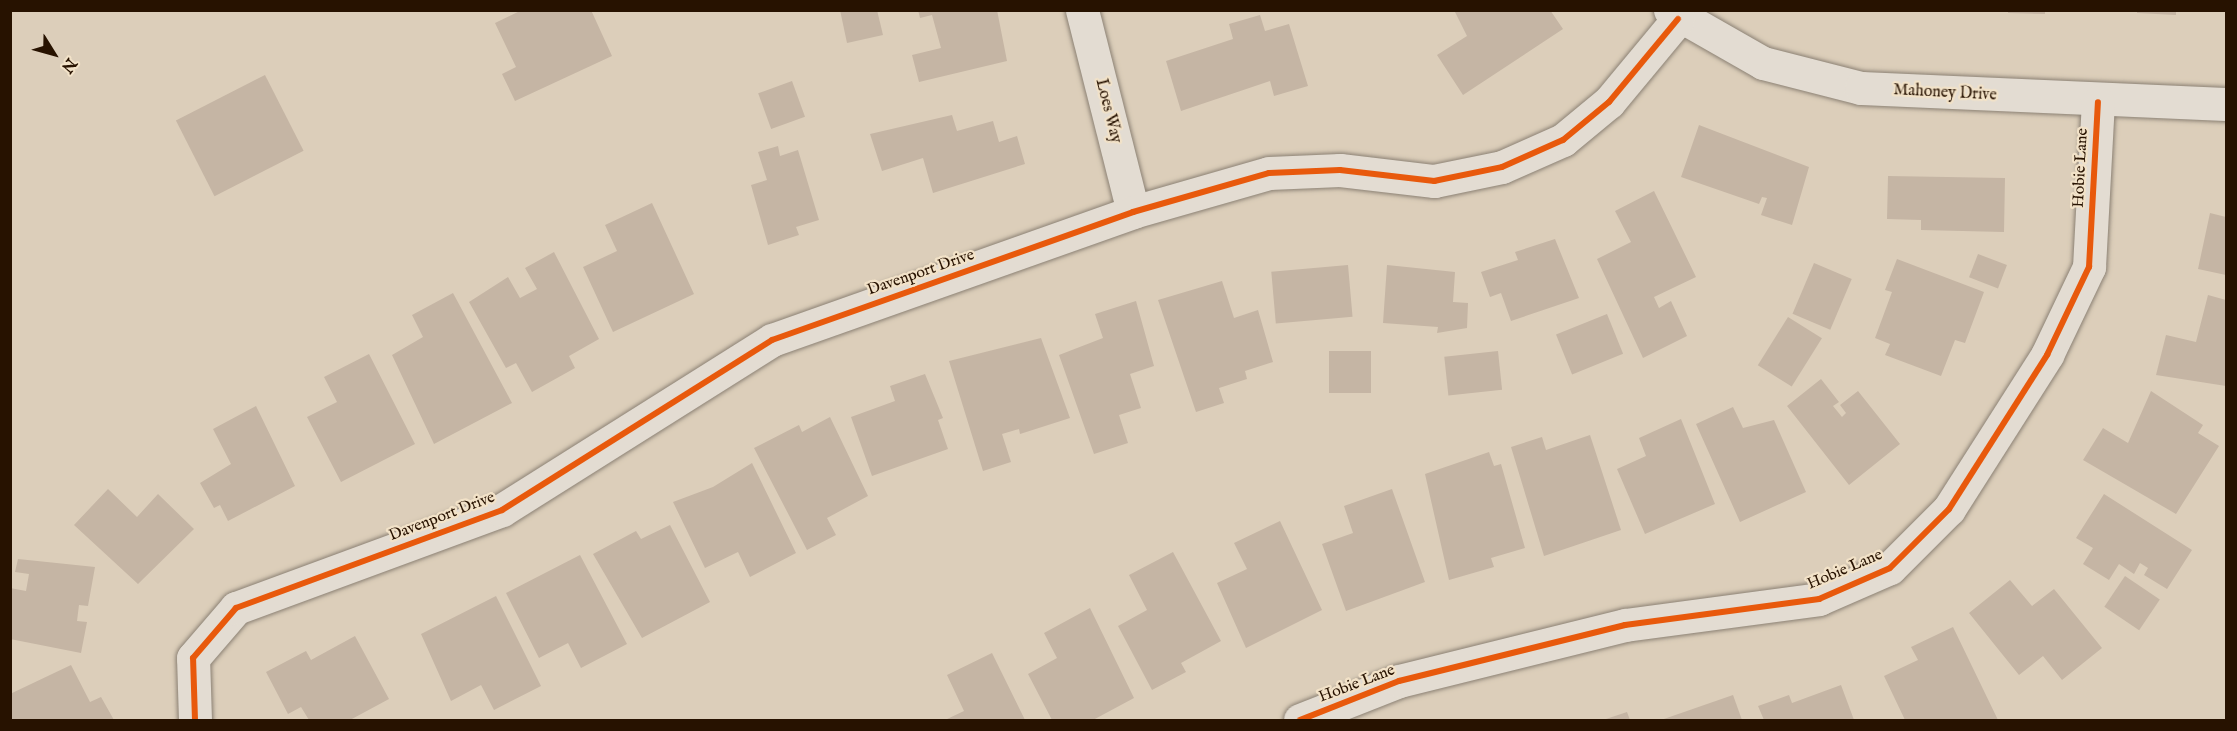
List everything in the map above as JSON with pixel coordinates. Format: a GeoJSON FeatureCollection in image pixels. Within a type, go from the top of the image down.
{"type":"FeatureCollection","features":[{"type":"Feature","properties":{"kind":"street","name":"Loes Way"},"geometry":{"type":"LineString","coordinates":[[1082,10],[1133,212]]}},
{"type":"Feature","properties":{"kind":"street","name":"Davenport Drive"},"geometry":{"type":"LineString","coordinates":[[195,720],[193,657],[236,608],[502,510],[772,339],[1133,212],[1269,173],[1340,170],[1434,181],[1502,166],[1563,140],[1610,102],[1674,15]]}},
{"type":"Feature","properties":{"kind":"street","name":"Mahoney Drive"},"geometry":{"type":"LineString","coordinates":[[1674,15],[1762,63],[1861,88],[2098,102],[2226,104]]}},
{"type":"Feature","properties":{"kind":"street","name":"Hobie Lane"},"geometry":{"type":"LineString","coordinates":[[1300,720],[1399,681],[1625,625],[1819,599],[1890,568],[1949,509],[2047,355],[2089,267],[2098,102]]}},
{"type":"Feature","properties":{"kind":"building"},"geometry":{"type":"Polygon","coordinates":[[[522,10],[591,10],[612,56],[515,101],[502,74],[516,67],[495,23],[522,10]]]}},
{"type":"Feature","properties":{"kind":"building"},"geometry":{"type":"Polygon","coordinates":[[[840,10],[877,10],[883,35],[847,43],[840,10]]]}},
{"type":"Feature","properties":{"kind":"building"},"geometry":{"type":"Polygon","coordinates":[[[918,10],[997,10],[1007,61],[919,82],[912,55],[941,48],[932,15],[920,18],[918,10]]]}},
{"type":"Feature","properties":{"kind":"building"},"geometry":{"type":"Polygon","coordinates":[[[1454,10],[1550,10],[1563,29],[1463,95],[1437,55],[1467,36],[1454,10]]]}},
{"type":"Feature","properties":{"kind":"building"},"geometry":{"type":"Polygon","coordinates":[[[2008,10],[2045,10],[2045,14],[2008,13],[2008,10]]]}},
{"type":"Feature","properties":{"kind":"building"},"geometry":{"type":"Polygon","coordinates":[[[2137,10],[2176,10],[2176,15],[2137,13],[2137,10]]]}},
{"type":"Feature","properties":{"kind":"building"},"geometry":{"type":"Polygon","coordinates":[[[1260,15],[1265,31],[1289,24],[1308,86],[1274,96],[1270,81],[1181,111],[1166,61],[1233,39],[1229,24],[1260,15]]]}},
{"type":"Feature","properties":{"kind":"building"},"geometry":{"type":"Polygon","coordinates":[[[265,75],[304,151],[214,196],[176,120],[265,75]]]}},
{"type":"Feature","properties":{"kind":"building"},"geometry":{"type":"Polygon","coordinates":[[[792,81],[805,117],[771,129],[758,93],[792,81]]]}},
{"type":"Feature","properties":{"kind":"building"},"geometry":{"type":"Polygon","coordinates":[[[952,115],[957,131],[993,121],[999,142],[1017,136],[1025,164],[933,193],[923,158],[882,171],[870,134],[952,115]]]}},
{"type":"Feature","properties":{"kind":"building"},"geometry":{"type":"Polygon","coordinates":[[[1699,125],[1809,167],[1792,225],[1761,215],[1767,198],[1762,197],[1759,204],[1681,177],[1699,125]]]}},
{"type":"Feature","properties":{"kind":"building"},"geometry":{"type":"Polygon","coordinates":[[[778,146],[780,156],[798,150],[819,220],[796,227],[799,235],[768,245],[751,185],[767,180],[758,152],[778,146]]]}},
{"type":"Feature","properties":{"kind":"building"},"geometry":{"type":"Polygon","coordinates":[[[1888,176],[2005,178],[2004,232],[1921,230],[1921,220],[1887,219],[1888,176]]]}},
{"type":"Feature","properties":{"kind":"building"},"geometry":{"type":"Polygon","coordinates":[[[1654,191],[1696,277],[1654,297],[1659,308],[1671,301],[1687,336],[1643,358],[1597,259],[1631,242],[1615,211],[1654,191]]]}},
{"type":"Feature","properties":{"kind":"building"},"geometry":{"type":"Polygon","coordinates":[[[652,203],[694,294],[613,332],[583,267],[617,251],[605,225],[652,203]]]}},
{"type":"Feature","properties":{"kind":"building"},"geometry":{"type":"Polygon","coordinates":[[[2210,213],[2226,217],[2226,275],[2198,269],[2210,213]]]}},
{"type":"Feature","properties":{"kind":"building"},"geometry":{"type":"Polygon","coordinates":[[[1555,239],[1579,298],[1511,321],[1501,293],[1490,297],[1481,272],[1518,260],[1515,252],[1555,239]]]}},
{"type":"Feature","properties":{"kind":"building"},"geometry":{"type":"Polygon","coordinates":[[[554,252],[599,339],[569,356],[575,368],[532,392],[516,363],[506,368],[469,302],[508,277],[520,298],[537,289],[525,268],[554,252]]]}},
{"type":"Feature","properties":{"kind":"building"},"geometry":{"type":"Polygon","coordinates":[[[1978,254],[2007,265],[1998,288],[1969,277],[1978,254]]]}},
{"type":"Feature","properties":{"kind":"building"},"geometry":{"type":"Polygon","coordinates":[[[1897,259],[1984,292],[1965,343],[1955,340],[1941,376],[1885,355],[1890,344],[1875,338],[1892,292],[1885,290],[1897,259]]]}},
{"type":"Feature","properties":{"kind":"building"},"geometry":{"type":"Polygon","coordinates":[[[1814,263],[1852,279],[1830,330],[1793,314],[1814,263]]]}},
{"type":"Feature","properties":{"kind":"building"},"geometry":{"type":"Polygon","coordinates":[[[1348,265],[1353,317],[1276,324],[1271,272],[1348,265]]]}},
{"type":"Feature","properties":{"kind":"building"},"geometry":{"type":"Polygon","coordinates":[[[1387,265],[1455,272],[1453,302],[1468,303],[1467,328],[1437,333],[1438,327],[1383,323],[1387,265]]]}},
{"type":"Feature","properties":{"kind":"building"},"geometry":{"type":"Polygon","coordinates":[[[1222,281],[1234,318],[1258,310],[1273,362],[1245,371],[1247,379],[1219,388],[1224,403],[1196,412],[1158,300],[1222,281]]]}},
{"type":"Feature","properties":{"kind":"building"},"geometry":{"type":"Polygon","coordinates":[[[453,293],[512,403],[434,444],[392,355],[423,337],[412,315],[453,293]]]}},
{"type":"Feature","properties":{"kind":"building"},"geometry":{"type":"Polygon","coordinates":[[[2208,295],[2226,300],[2226,386],[2156,375],[2166,335],[2196,342],[2208,295]]]}},
{"type":"Feature","properties":{"kind":"building"},"geometry":{"type":"Polygon","coordinates":[[[1136,301],[1154,366],[1130,374],[1141,408],[1119,415],[1128,443],[1094,454],[1059,355],[1103,338],[1095,314],[1136,301]]]}},
{"type":"Feature","properties":{"kind":"building"},"geometry":{"type":"Polygon","coordinates":[[[1607,314],[1623,354],[1572,374],[1556,335],[1607,314]]]}},
{"type":"Feature","properties":{"kind":"building"},"geometry":{"type":"Polygon","coordinates":[[[1788,317],[1822,338],[1792,387],[1758,365],[1788,317]]]}},
{"type":"Feature","properties":{"kind":"building"},"geometry":{"type":"Polygon","coordinates":[[[1041,338],[1070,418],[1020,434],[1019,429],[1002,434],[1011,462],[983,471],[949,361],[1041,338]]]}},
{"type":"Feature","properties":{"kind":"building"},"geometry":{"type":"Polygon","coordinates":[[[1329,351],[1371,351],[1371,393],[1329,393],[1329,351]]]}},
{"type":"Feature","properties":{"kind":"building"},"geometry":{"type":"Polygon","coordinates":[[[1498,351],[1502,390],[1448,395],[1444,357],[1498,351]]]}},
{"type":"Feature","properties":{"kind":"building"},"geometry":{"type":"Polygon","coordinates":[[[369,354],[415,444],[341,482],[307,417],[337,402],[324,377],[369,354]]]}},
{"type":"Feature","properties":{"kind":"building"},"geometry":{"type":"Polygon","coordinates":[[[925,374],[943,418],[938,420],[948,449],[872,476],[851,417],[895,401],[890,386],[925,374]]]}},
{"type":"Feature","properties":{"kind":"building"},"geometry":{"type":"Polygon","coordinates":[[[1821,379],[1839,402],[1833,406],[1842,417],[1846,413],[1840,405],[1858,391],[1900,444],[1849,485],[1787,406],[1821,379]]]}},
{"type":"Feature","properties":{"kind":"building"},"geometry":{"type":"Polygon","coordinates":[[[2151,391],[2203,425],[2198,433],[2219,446],[2176,514],[2083,460],[2103,428],[2128,443],[2151,391]]]}},
{"type":"Feature","properties":{"kind":"building"},"geometry":{"type":"Polygon","coordinates":[[[256,406],[295,486],[228,521],[220,505],[214,508],[200,483],[231,464],[213,429],[256,406]]]}},
{"type":"Feature","properties":{"kind":"building"},"geometry":{"type":"Polygon","coordinates":[[[1733,407],[1743,428],[1774,420],[1806,492],[1740,522],[1696,424],[1733,407]]]}},
{"type":"Feature","properties":{"kind":"building"},"geometry":{"type":"Polygon","coordinates":[[[830,417],[868,496],[827,518],[836,535],[807,550],[754,448],[799,425],[802,432],[830,417]]]}},
{"type":"Feature","properties":{"kind":"building"},"geometry":{"type":"Polygon","coordinates":[[[1681,419],[1715,504],[1645,534],[1617,469],[1646,456],[1639,438],[1681,419]]]}},
{"type":"Feature","properties":{"kind":"building"},"geometry":{"type":"Polygon","coordinates":[[[1590,435],[1621,530],[1544,556],[1511,447],[1542,437],[1546,450],[1590,435]]]}},
{"type":"Feature","properties":{"kind":"building"},"geometry":{"type":"Polygon","coordinates":[[[1489,452],[1494,466],[1501,464],[1525,548],[1491,558],[1494,567],[1449,580],[1425,474],[1489,452]]]}},
{"type":"Feature","properties":{"kind":"building"},"geometry":{"type":"Polygon","coordinates":[[[752,463],[796,553],[750,577],[738,552],[705,568],[673,502],[713,487],[752,463]]]}},
{"type":"Feature","properties":{"kind":"building"},"geometry":{"type":"Polygon","coordinates":[[[108,489],[137,517],[158,494],[194,529],[138,584],[74,525],[108,489]]]}},
{"type":"Feature","properties":{"kind":"building"},"geometry":{"type":"Polygon","coordinates":[[[1392,489],[1425,582],[1346,611],[1322,544],[1353,533],[1344,506],[1392,489]]]}},
{"type":"Feature","properties":{"kind":"building"},"geometry":{"type":"Polygon","coordinates":[[[2104,494],[2192,550],[2167,589],[2144,575],[2148,568],[2140,563],[2134,574],[2119,564],[2109,580],[2083,564],[2093,548],[2076,538],[2104,494]]]}},
{"type":"Feature","properties":{"kind":"building"},"geometry":{"type":"Polygon","coordinates":[[[1280,521],[1322,610],[1246,648],[1217,583],[1247,569],[1234,543],[1280,521]]]}},
{"type":"Feature","properties":{"kind":"building"},"geometry":{"type":"Polygon","coordinates":[[[670,525],[710,602],[642,638],[593,554],[636,531],[641,539],[670,525]]]}},
{"type":"Feature","properties":{"kind":"building"},"geometry":{"type":"Polygon","coordinates":[[[1173,552],[1221,641],[1181,663],[1186,672],[1152,690],[1118,626],[1147,610],[1129,575],[1173,552]]]}},
{"type":"Feature","properties":{"kind":"building"},"geometry":{"type":"Polygon","coordinates":[[[580,555],[627,644],[581,668],[568,643],[539,658],[506,593],[580,555]]]}},
{"type":"Feature","properties":{"kind":"building"},"geometry":{"type":"Polygon","coordinates":[[[18,559],[95,567],[88,606],[79,605],[77,621],[87,622],[81,653],[10,639],[10,588],[26,591],[29,574],[15,572],[18,559]]]}},
{"type":"Feature","properties":{"kind":"building"},"geometry":{"type":"Polygon","coordinates":[[[2125,576],[2160,599],[2139,630],[2104,607],[2125,576]]]}},
{"type":"Feature","properties":{"kind":"building"},"geometry":{"type":"Polygon","coordinates":[[[2010,580],[2032,606],[2054,589],[2102,648],[2062,680],[2043,656],[2019,675],[1969,613],[2010,580]]]}},
{"type":"Feature","properties":{"kind":"building"},"geometry":{"type":"Polygon","coordinates":[[[496,596],[541,686],[494,710],[481,685],[451,701],[421,634],[496,596]]]}},
{"type":"Feature","properties":{"kind":"building"},"geometry":{"type":"Polygon","coordinates":[[[1090,608],[1134,698],[1093,720],[1052,720],[1028,674],[1057,658],[1044,633],[1090,608]]]}},
{"type":"Feature","properties":{"kind":"building"},"geometry":{"type":"Polygon","coordinates":[[[1953,627],[1998,720],[1905,720],[1884,676],[1918,660],[1911,647],[1953,627]]]}},
{"type":"Feature","properties":{"kind":"building"},"geometry":{"type":"Polygon","coordinates":[[[355,636],[389,699],[350,720],[309,720],[301,707],[288,714],[266,672],[306,651],[311,660],[355,636]]]}},
{"type":"Feature","properties":{"kind":"building"},"geometry":{"type":"Polygon","coordinates":[[[992,653],[1025,720],[945,720],[964,711],[947,675],[992,653]]]}},
{"type":"Feature","properties":{"kind":"building"},"geometry":{"type":"Polygon","coordinates":[[[71,665],[90,702],[101,697],[114,720],[10,720],[10,694],[71,665]]]}},
{"type":"Feature","properties":{"kind":"building"},"geometry":{"type":"Polygon","coordinates":[[[1841,685],[1854,720],[1764,720],[1758,706],[1789,695],[1792,703],[1841,685]]]}},
{"type":"Feature","properties":{"kind":"building"},"geometry":{"type":"Polygon","coordinates":[[[1733,695],[1742,720],[1661,720],[1733,695]]]}},
{"type":"Feature","properties":{"kind":"building"},"geometry":{"type":"Polygon","coordinates":[[[1627,712],[1630,720],[1603,720],[1627,712]]]}},
{"type":"Feature","properties":{"kind":"cycle path"},"geometry":{"type":"LineString","coordinates":[[195,720],[193,658],[236,608],[502,510],[772,340],[1133,212],[1269,173],[1340,170],[1434,181],[1502,167],[1563,140],[1609,102],[1678,19]]}},
{"type":"Feature","properties":{"kind":"cycle path"},"geometry":{"type":"LineString","coordinates":[[1300,720],[1399,681],[1625,625],[1819,599],[1890,568],[1949,509],[2047,355],[2089,267],[2098,102]]}}]}
